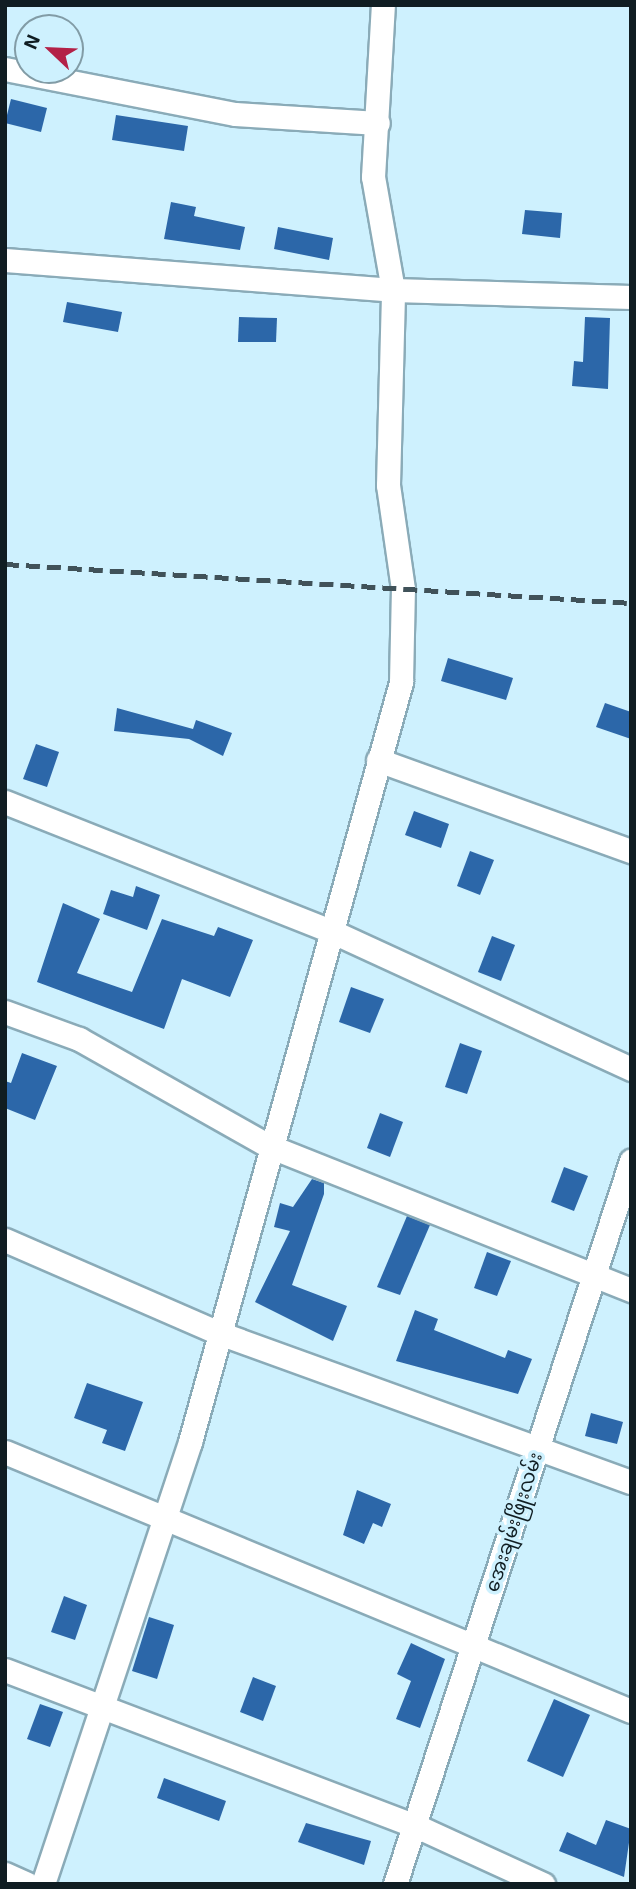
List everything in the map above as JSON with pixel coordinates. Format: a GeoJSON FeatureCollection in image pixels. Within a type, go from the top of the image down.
{"type":"FeatureCollection","features":[{"type":"Feature","properties":{"kind":"street"},"geometry":{"type":"LineString","coordinates":[[43,1884],[166,1520],[328,930],[401,682],[403,589],[388,485],[393,290],[373,177],[383,5]]}},
{"type":"Feature","properties":{"kind":"street"},"geometry":{"type":"LineString","coordinates":[[5,69],[235,114],[378,123]]}},
{"type":"Feature","properties":{"kind":"street"},"geometry":{"type":"LineString","coordinates":[[5,260],[393,290],[631,297]]}},
{"type":"Feature","properties":{"kind":"street"},"geometry":{"type":"LineString","coordinates":[[378,760],[631,851]]}},
{"type":"Feature","properties":{"kind":"street"},"geometry":{"type":"LineString","coordinates":[[5,802],[328,930],[631,1069]]}},
{"type":"Feature","properties":{"kind":"street"},"geometry":{"type":"LineString","coordinates":[[5,1012],[79,1039],[269,1146],[631,1290]]}},
{"type":"Feature","properties":{"kind":"street","name":"အေးချမ်းဖြိုးလမ်း"},"geometry":{"type":"LineString","coordinates":[[394,1884],[631,1161]]}},
{"type":"Feature","properties":{"kind":"street"},"geometry":{"type":"LineString","coordinates":[[5,1240],[219,1333],[538,1446],[631,1482]]}},
{"type":"Feature","properties":{"kind":"street"},"geometry":{"type":"LineString","coordinates":[[5,1452],[166,1520],[473,1643],[631,1711]]}},
{"type":"Feature","properties":{"kind":"street"},"geometry":{"type":"LineString","coordinates":[[5,1670],[414,1825],[543,1884]]}},
{"type":"Feature","properties":{"kind":"street"},"geometry":{"type":"LineString","coordinates":[[5,1874],[27,1884]]}},
{"type":"Feature","properties":{"kind":"building"},"geometry":{"type":"Polygon","coordinates":[[[11,99],[47,108],[41,132],[5,123],[11,99]]]}},
{"type":"Feature","properties":{"kind":"building"},"geometry":{"type":"Polygon","coordinates":[[[116,115],[188,126],[184,151],[112,140],[116,115]]]}},
{"type":"Feature","properties":{"kind":"building"},"geometry":{"type":"Polygon","coordinates":[[[171,202],[196,207],[194,216],[245,227],[240,250],[164,239],[171,202]]]}},
{"type":"Feature","properties":{"kind":"building"},"geometry":{"type":"Polygon","coordinates":[[[525,210],[562,213],[560,238],[522,234],[525,210]]]}},
{"type":"Feature","properties":{"kind":"building"},"geometry":{"type":"Polygon","coordinates":[[[278,227],[333,238],[329,260],[274,249],[278,227]]]}},
{"type":"Feature","properties":{"kind":"building"},"geometry":{"type":"Polygon","coordinates":[[[67,302],[122,312],[118,332],[63,322],[67,302]]]}},
{"type":"Feature","properties":{"kind":"building"},"geometry":{"type":"Polygon","coordinates":[[[239,317],[277,318],[276,342],[238,342],[239,317]]]}},
{"type":"Feature","properties":{"kind":"building"},"geometry":{"type":"Polygon","coordinates":[[[585,317],[610,318],[608,389],[572,386],[574,361],[583,362],[585,317]]]}},
{"type":"Feature","properties":{"kind":"building"},"geometry":{"type":"Polygon","coordinates":[[[448,658],[513,678],[506,700],[441,681],[448,658]]]}},
{"type":"Feature","properties":{"kind":"building"},"geometry":{"type":"Polygon","coordinates":[[[605,703],[631,712],[631,739],[596,727],[605,703]]]}},
{"type":"Feature","properties":{"kind":"building"},"geometry":{"type":"Polygon","coordinates":[[[117,708],[193,729],[196,720],[232,733],[223,756],[189,739],[114,731],[117,708]]]}},
{"type":"Feature","properties":{"kind":"building"},"geometry":{"type":"Polygon","coordinates":[[[36,744],[59,752],[47,787],[23,779],[36,744]]]}},
{"type":"Feature","properties":{"kind":"building"},"geometry":{"type":"Polygon","coordinates":[[[414,811],[449,824],[441,848],[405,835],[414,811]]]}},
{"type":"Feature","properties":{"kind":"building"},"geometry":{"type":"Polygon","coordinates":[[[470,851],[494,860],[480,895],[457,886],[470,851]]]}},
{"type":"Feature","properties":{"kind":"building"},"geometry":{"type":"Polygon","coordinates":[[[136,886],[160,895],[147,930],[103,914],[111,890],[133,897],[136,886]]]}},
{"type":"Feature","properties":{"kind":"building"},"geometry":{"type":"Polygon","coordinates":[[[63,903],[100,919],[77,973],[132,992],[162,919],[214,936],[218,927],[253,940],[230,997],[182,979],[164,1029],[37,982],[63,903]]]}},
{"type":"Feature","properties":{"kind":"building"},"geometry":{"type":"Polygon","coordinates":[[[492,936],[515,945],[501,981],[478,972],[492,936]]]}},
{"type":"Feature","properties":{"kind":"building"},"geometry":{"type":"Polygon","coordinates":[[[351,987],[384,999],[370,1033],[339,1022],[351,987]]]}},
{"type":"Feature","properties":{"kind":"building"},"geometry":{"type":"Polygon","coordinates":[[[460,1043],[482,1051],[467,1094],[445,1087],[460,1043]]]}},
{"type":"Feature","properties":{"kind":"building"},"geometry":{"type":"Polygon","coordinates":[[[22,1053],[57,1066],[35,1120],[5,1108],[5,1081],[11,1083],[22,1053]]]}},
{"type":"Feature","properties":{"kind":"building"},"geometry":{"type":"Polygon","coordinates":[[[380,1113],[403,1122],[390,1157],[367,1148],[380,1113]]]}},
{"type":"Feature","properties":{"kind":"building"},"geometry":{"type":"Polygon","coordinates":[[[564,1167],[588,1176],[574,1211],[551,1202],[564,1167]]]}},
{"type":"Feature","properties":{"kind":"building"},"geometry":{"type":"Polygon","coordinates":[[[312,1179],[324,1183],[324,1194],[292,1285],[347,1306],[333,1341],[255,1302],[290,1231],[274,1227],[280,1203],[293,1207],[312,1179]]]}},
{"type":"Feature","properties":{"kind":"building"},"geometry":{"type":"Polygon","coordinates":[[[407,1216],[430,1225],[400,1295],[377,1287],[407,1216]]]}},
{"type":"Feature","properties":{"kind":"building"},"geometry":{"type":"Polygon","coordinates":[[[487,1252],[511,1261],[497,1296],[474,1288],[487,1252]]]}},
{"type":"Feature","properties":{"kind":"building"},"geometry":{"type":"Polygon","coordinates":[[[415,1310],[438,1319],[434,1330],[505,1358],[508,1350],[532,1359],[518,1394],[396,1361],[415,1310]]]}},
{"type":"Feature","properties":{"kind":"building"},"geometry":{"type":"Polygon","coordinates":[[[87,1383],[143,1402],[125,1451],[102,1443],[107,1430],[74,1418],[87,1383]]]}},
{"type":"Feature","properties":{"kind":"building"},"geometry":{"type":"Polygon","coordinates":[[[591,1413],[623,1422],[617,1444],[585,1436],[591,1413]]]}},
{"type":"Feature","properties":{"kind":"building"},"geometry":{"type":"Polygon","coordinates":[[[357,1490],[391,1504],[382,1527],[373,1523],[364,1544],[343,1535],[357,1490]]]}},
{"type":"Feature","properties":{"kind":"building"},"geometry":{"type":"Polygon","coordinates":[[[64,1596],[87,1605],[75,1640],[51,1632],[64,1596]]]}},
{"type":"Feature","properties":{"kind":"building"},"geometry":{"type":"Polygon","coordinates":[[[149,1617],[174,1625],[157,1679],[132,1671],[149,1617]]]}},
{"type":"Feature","properties":{"kind":"building"},"geometry":{"type":"Polygon","coordinates":[[[411,1643],[445,1659],[420,1728],[396,1719],[411,1681],[397,1674],[411,1643]]]}},
{"type":"Feature","properties":{"kind":"building"},"geometry":{"type":"Polygon","coordinates":[[[253,1677],[276,1686],[263,1721],[240,1712],[253,1677]]]}},
{"type":"Feature","properties":{"kind":"building"},"geometry":{"type":"Polygon","coordinates":[[[554,1699],[590,1715],[563,1777],[527,1761],[554,1699]]]}},
{"type":"Feature","properties":{"kind":"building"},"geometry":{"type":"Polygon","coordinates":[[[40,1704],[63,1712],[50,1747],[27,1739],[40,1704]]]}},
{"type":"Feature","properties":{"kind":"building"},"geometry":{"type":"Polygon","coordinates":[[[164,1778],[226,1801],[219,1821],[157,1798],[164,1778]]]}},
{"type":"Feature","properties":{"kind":"building"},"geometry":{"type":"Polygon","coordinates":[[[606,1820],[631,1829],[624,1877],[559,1851],[567,1832],[596,1845],[606,1820]]]}},
{"type":"Feature","properties":{"kind":"building"},"geometry":{"type":"Polygon","coordinates":[[[306,1823],[371,1841],[364,1865],[298,1842],[306,1823]]]}},
{"type":"Feature","properties":{"kind":"railway"},"geometry":{"type":"LineString","coordinates":[[5,564],[631,603]]}}]}
